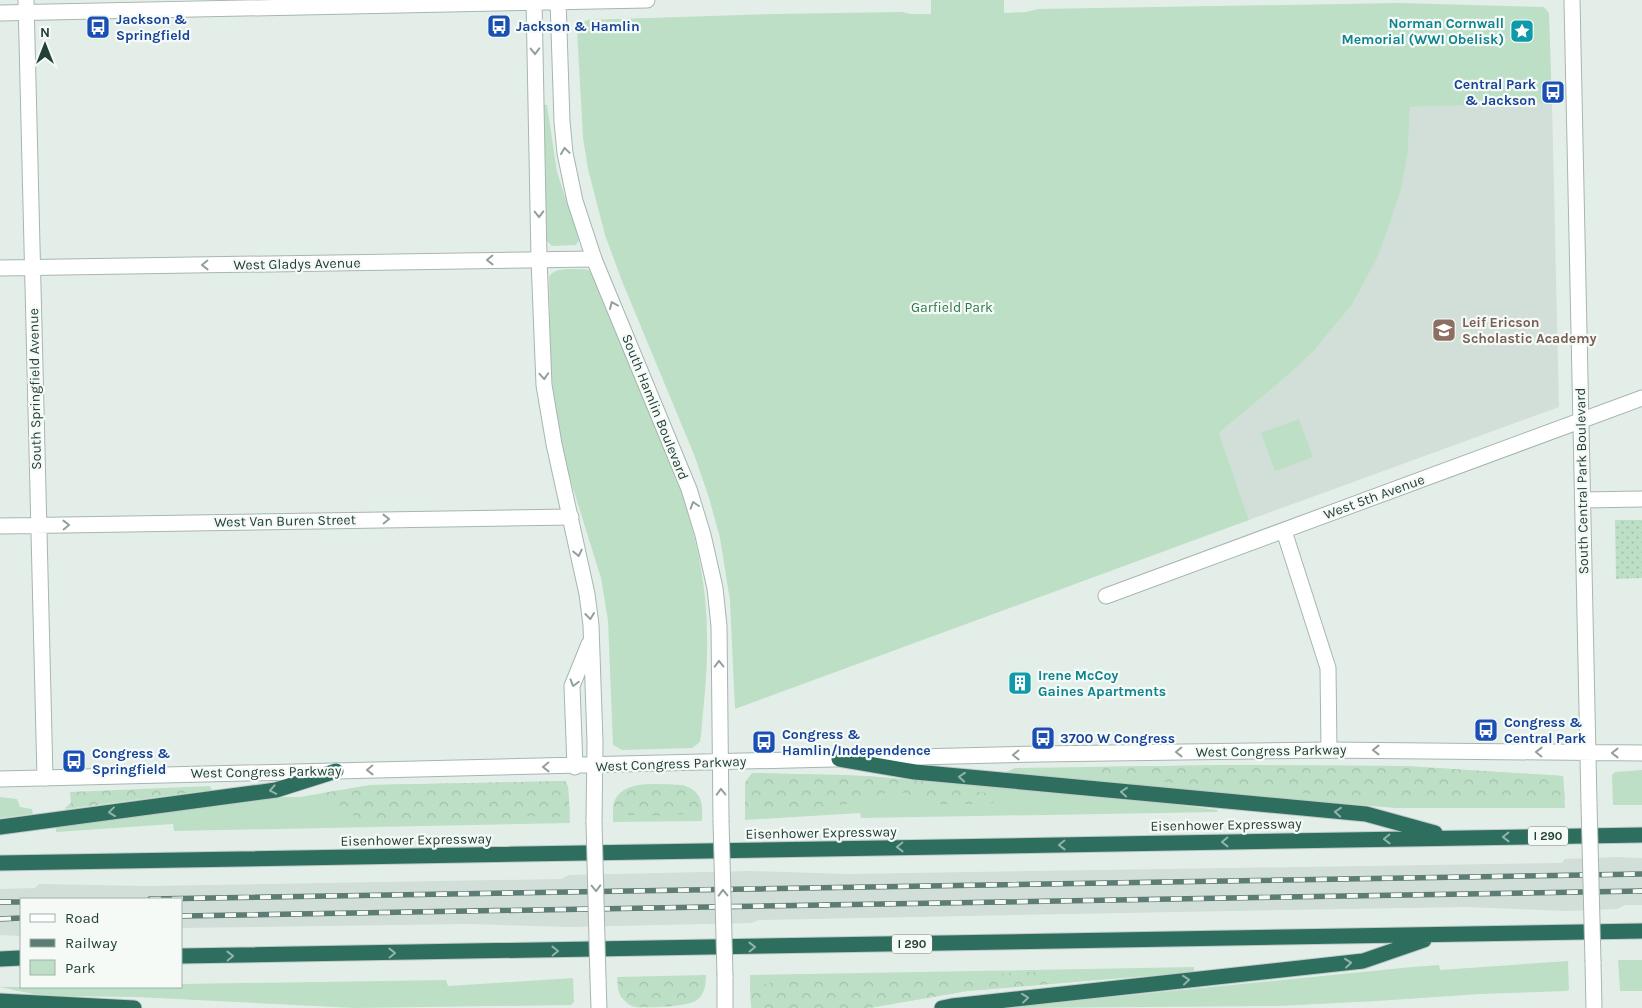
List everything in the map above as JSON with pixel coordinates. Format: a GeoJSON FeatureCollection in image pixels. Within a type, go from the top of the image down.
{"type":"FeatureCollection","features":[{"type":"Feature","properties":{"kind":"highway"},"geometry":{"type":"LineString","coordinates":[[839,759],[915,772],[1366,814],[1453,838]]}},
{"type":"Feature","properties":{"kind":"highway"},"geometry":{"type":"LineString","coordinates":[[0,827],[276,790],[336,770]]}},
{"type":"Feature","properties":{"kind":"highway","name":"Eisenhower Expressway"},"geometry":{"type":"LineString","coordinates":[[0,863],[1642,835]]}},
{"type":"Feature","properties":{"kind":"highway","name":"I 290"},"geometry":{"type":"LineString","coordinates":[[182,956],[1642,931]]}},
{"type":"Feature","properties":{"kind":"highway"},"geometry":{"type":"LineString","coordinates":[[942,1008],[962,1004],[1363,961],[1438,935]]}},
{"type":"Feature","properties":{"kind":"highway"},"geometry":{"type":"LineString","coordinates":[[0,959],[20,958]]}},
{"type":"Feature","properties":{"kind":"highway"},"geometry":{"type":"LineString","coordinates":[[0,1001],[134,1008]]}},
{"type":"Feature","properties":{"kind":"street"},"geometry":{"type":"LineString","coordinates":[[0,12],[26,6],[647,0]]}},
{"type":"Feature","properties":{"kind":"street","name":"South Central Park Boulevard"},"geometry":{"type":"LineString","coordinates":[[1572,0],[1594,1008]]}},
{"type":"Feature","properties":{"kind":"street"},"geometry":{"type":"LineString","coordinates":[[534,1],[539,260],[544,385],[554,444],[587,594],[592,638],[599,1008]]}},
{"type":"Feature","properties":{"kind":"street","name":"South Hamlin Boulevard"},"geometry":{"type":"LineString","coordinates":[[558,1],[562,121],[565,153],[576,201],[594,259],[672,445],[688,489],[703,536],[715,588],[719,626],[725,1008]]}},
{"type":"Feature","properties":{"kind":"street","name":"South Springfield Avenue"},"geometry":{"type":"LineString","coordinates":[[26,6],[45,778]]}},
{"type":"Feature","properties":{"kind":"street","name":"West Gladys Avenue"},"geometry":{"type":"LineString","coordinates":[[0,268],[594,259]]}},
{"type":"Feature","properties":{"kind":"street","name":"West 5th Avenue"},"geometry":{"type":"LineString","coordinates":[[1106,596],[1642,398]]}},
{"type":"Feature","properties":{"kind":"street"},"geometry":{"type":"LineString","coordinates":[[1583,500],[1642,499]]}},
{"type":"Feature","properties":{"kind":"street","name":"West Van Buren Street"},"geometry":{"type":"LineString","coordinates":[[0,526],[571,516]]}},
{"type":"Feature","properties":{"kind":"street"},"geometry":{"type":"LineString","coordinates":[[1284,531],[1328,668],[1330,750]]}},
{"type":"Feature","properties":{"kind":"street"},"geometry":{"type":"LineString","coordinates":[[575,767],[572,686],[592,638]]}},
{"type":"Feature","properties":{"kind":"street","name":"West Congress Parkway"},"geometry":{"type":"LineString","coordinates":[[0,779],[336,770],[575,767],[839,759],[1330,750],[1642,753]]}},
{"type":"Feature","properties":{"kind":"shaded area","name":"Leif Ericson Scholastic Academy"},"geometry":{"type":"Polygon","coordinates":[[[1552,103],[1559,407],[1249,520],[1219,433],[1311,354],[1352,305],[1378,255],[1399,193],[1408,152],[1410,107],[1552,103]]]}},
{"type":"Feature","properties":{"kind":"shaded area"},"geometry":{"type":"Polygon","coordinates":[[[1642,858],[1642,905],[1625,905],[1617,909],[1565,911],[1467,907],[759,920],[751,923],[569,927],[470,924],[182,928],[182,898],[20,898],[20,936],[0,935],[0,889],[35,888],[39,884],[148,886],[561,879],[569,875],[750,871],[848,874],[1562,863],[1565,859],[1642,858]]]}},
{"type":"Feature","properties":{"kind":"green space","name":"Garfield Park"},"geometry":{"type":"Polygon","coordinates":[[[931,0],[1004,0],[1004,13],[1026,12],[1038,9],[1400,3],[1544,7],[1549,13],[1552,103],[1410,107],[1408,152],[1400,193],[1378,256],[1352,305],[1311,354],[1219,433],[1249,520],[735,709],[730,601],[720,538],[695,457],[622,281],[605,235],[588,169],[583,138],[577,29],[578,26],[587,20],[773,14],[903,12],[931,14],[931,0]]]}},
{"type":"Feature","properties":{"kind":"green space"},"geometry":{"type":"Polygon","coordinates":[[[544,105],[547,105],[557,172],[579,240],[576,245],[552,246],[547,241],[544,105]]]}},
{"type":"Feature","properties":{"kind":"green space"},"geometry":{"type":"Polygon","coordinates":[[[589,270],[592,274],[671,463],[692,526],[697,548],[706,613],[707,660],[700,742],[692,748],[622,750],[613,745],[608,621],[601,578],[561,444],[551,374],[549,277],[555,271],[589,270]]]}},
{"type":"Feature","properties":{"kind":"green space"},"geometry":{"type":"Polygon","coordinates":[[[1299,419],[1313,457],[1275,471],[1261,433],[1299,419]]]}},
{"type":"Feature","properties":{"kind":"green space"},"geometry":{"type":"Polygon","coordinates":[[[1615,520],[1642,520],[1642,578],[1616,579],[1615,520]]]}},
{"type":"Feature","properties":{"kind":"green space"},"geometry":{"type":"Polygon","coordinates":[[[1234,765],[1405,766],[1563,776],[1565,808],[1396,808],[1001,774],[1015,768],[1234,765]]]}},
{"type":"Feature","properties":{"kind":"green space"},"geometry":{"type":"Polygon","coordinates":[[[1234,765],[1405,766],[1563,776],[1565,799],[1553,802],[1476,798],[1360,800],[1301,793],[1278,786],[1254,788],[1208,787],[1099,776],[1093,771],[1093,767],[1234,765]]]}},
{"type":"Feature","properties":{"kind":"green space"},"geometry":{"type":"Polygon","coordinates":[[[1642,770],[1642,805],[1613,805],[1612,775],[1615,772],[1642,770]]]}},
{"type":"Feature","properties":{"kind":"green space"},"geometry":{"type":"Polygon","coordinates":[[[752,773],[869,776],[1172,804],[1217,810],[1218,812],[861,818],[860,813],[745,820],[745,783],[752,773]]]}},
{"type":"Feature","properties":{"kind":"green space"},"geometry":{"type":"Polygon","coordinates":[[[752,773],[847,775],[937,782],[950,788],[995,795],[993,803],[926,804],[906,793],[886,793],[871,799],[840,805],[745,811],[745,783],[752,773]]]}},
{"type":"Feature","properties":{"kind":"green space"},"geometry":{"type":"Polygon","coordinates":[[[565,781],[568,787],[570,823],[174,831],[173,824],[56,832],[56,826],[244,801],[300,797],[371,785],[565,781]]]}},
{"type":"Feature","properties":{"kind":"green space"},"geometry":{"type":"Polygon","coordinates":[[[565,781],[568,787],[570,815],[557,817],[416,819],[371,822],[357,818],[339,805],[326,801],[323,793],[371,785],[565,781]]]}},
{"type":"Feature","properties":{"kind":"green space"},"geometry":{"type":"Polygon","coordinates":[[[652,784],[682,785],[696,794],[702,809],[696,812],[676,815],[624,815],[615,811],[613,807],[624,791],[633,787],[652,784]]]}},
{"type":"Feature","properties":{"kind":"green space"},"geometry":{"type":"Polygon","coordinates":[[[653,784],[682,785],[694,790],[700,798],[702,821],[613,822],[613,806],[623,790],[653,784]]]}},
{"type":"Feature","properties":{"kind":"green space"},"geometry":{"type":"Polygon","coordinates":[[[210,786],[212,790],[65,808],[71,803],[70,792],[210,786]]]}},
{"type":"Feature","properties":{"kind":"green space"},"geometry":{"type":"Polygon","coordinates":[[[0,797],[17,799],[20,807],[32,809],[33,814],[0,818],[0,797]]]}},
{"type":"Feature","properties":{"kind":"green space"},"geometry":{"type":"Polygon","coordinates":[[[1618,960],[1642,960],[1642,991],[1620,991],[1618,960]]]}},
{"type":"Feature","properties":{"kind":"green space"},"geometry":{"type":"Polygon","coordinates":[[[1568,961],[1569,990],[1567,991],[1480,994],[1279,1006],[1000,1008],[1412,967],[1439,965],[1440,970],[1568,961]]]}},
{"type":"Feature","properties":{"kind":"green space"},"geometry":{"type":"Polygon","coordinates":[[[1194,967],[1194,972],[967,991],[869,1008],[752,1008],[751,1006],[750,975],[1194,967]]]}},
{"type":"Feature","properties":{"kind":"green space"},"geometry":{"type":"Polygon","coordinates":[[[1039,972],[1049,975],[1049,984],[967,991],[869,1008],[752,1008],[751,1006],[750,986],[753,984],[815,982],[841,979],[878,980],[936,975],[985,975],[1039,972]]]}},
{"type":"Feature","properties":{"kind":"green space"},"geometry":{"type":"Polygon","coordinates":[[[706,975],[703,992],[697,1000],[677,1006],[649,1007],[636,1007],[626,1002],[619,992],[617,977],[706,975]]]}},
{"type":"Feature","properties":{"kind":"green space"},"geometry":{"type":"Polygon","coordinates":[[[573,978],[574,1002],[571,1005],[355,1008],[137,997],[64,996],[33,994],[0,987],[182,988],[182,984],[446,980],[448,986],[573,978]]]}},
{"type":"Feature","properties":{"kind":"railway"},"geometry":{"type":"LineString","coordinates":[[182,898],[1642,874]]}},
{"type":"Feature","properties":{"kind":"railway"},"geometry":{"type":"LineString","coordinates":[[182,916],[1642,891]]}},
{"type":"Feature","properties":{"kind":"railway"},"geometry":{"type":"LineString","coordinates":[[0,902],[20,902]]}},
{"type":"Feature","properties":{"kind":"railway"},"geometry":{"type":"LineString","coordinates":[[0,919],[20,918]]}},
{"type":"Feature","properties":{"kind":"place","name":"Jackson & Hamlin"},"geometry":{"type":"Point","coordinates":[499,26]}},
{"type":"Feature","properties":{"kind":"place","name":"Jackson & Springfield"},"geometry":{"type":"Point","coordinates":[98,27]}},
{"type":"Feature","properties":{"kind":"place","name":"Norman Cornwall Memorial (WWI Obelisk)"},"geometry":{"type":"Point","coordinates":[1522,31]}},
{"type":"Feature","properties":{"kind":"place","name":"Central Park & Jackson"},"geometry":{"type":"Point","coordinates":[1553,92]}},
{"type":"Feature","properties":{"kind":"place","name":"Leif Ericson Scholastic Academy"},"geometry":{"type":"Point","coordinates":[1444,330]}},
{"type":"Feature","properties":{"kind":"place","name":"Irene McCoy Gaines Apartments"},"geometry":{"type":"Point","coordinates":[1020,683]}},
{"type":"Feature","properties":{"kind":"place","name":"Congress & Central Park"},"geometry":{"type":"Point","coordinates":[1486,730]}},
{"type":"Feature","properties":{"kind":"place","name":"3700 W Congress"},"geometry":{"type":"Point","coordinates":[1043,738]}},
{"type":"Feature","properties":{"kind":"place","name":"Congress & Hamlin/Independence"},"geometry":{"type":"Point","coordinates":[764,742]}},
{"type":"Feature","properties":{"kind":"place","name":"Congress & Springfield"},"geometry":{"type":"Point","coordinates":[74,761]}}]}
